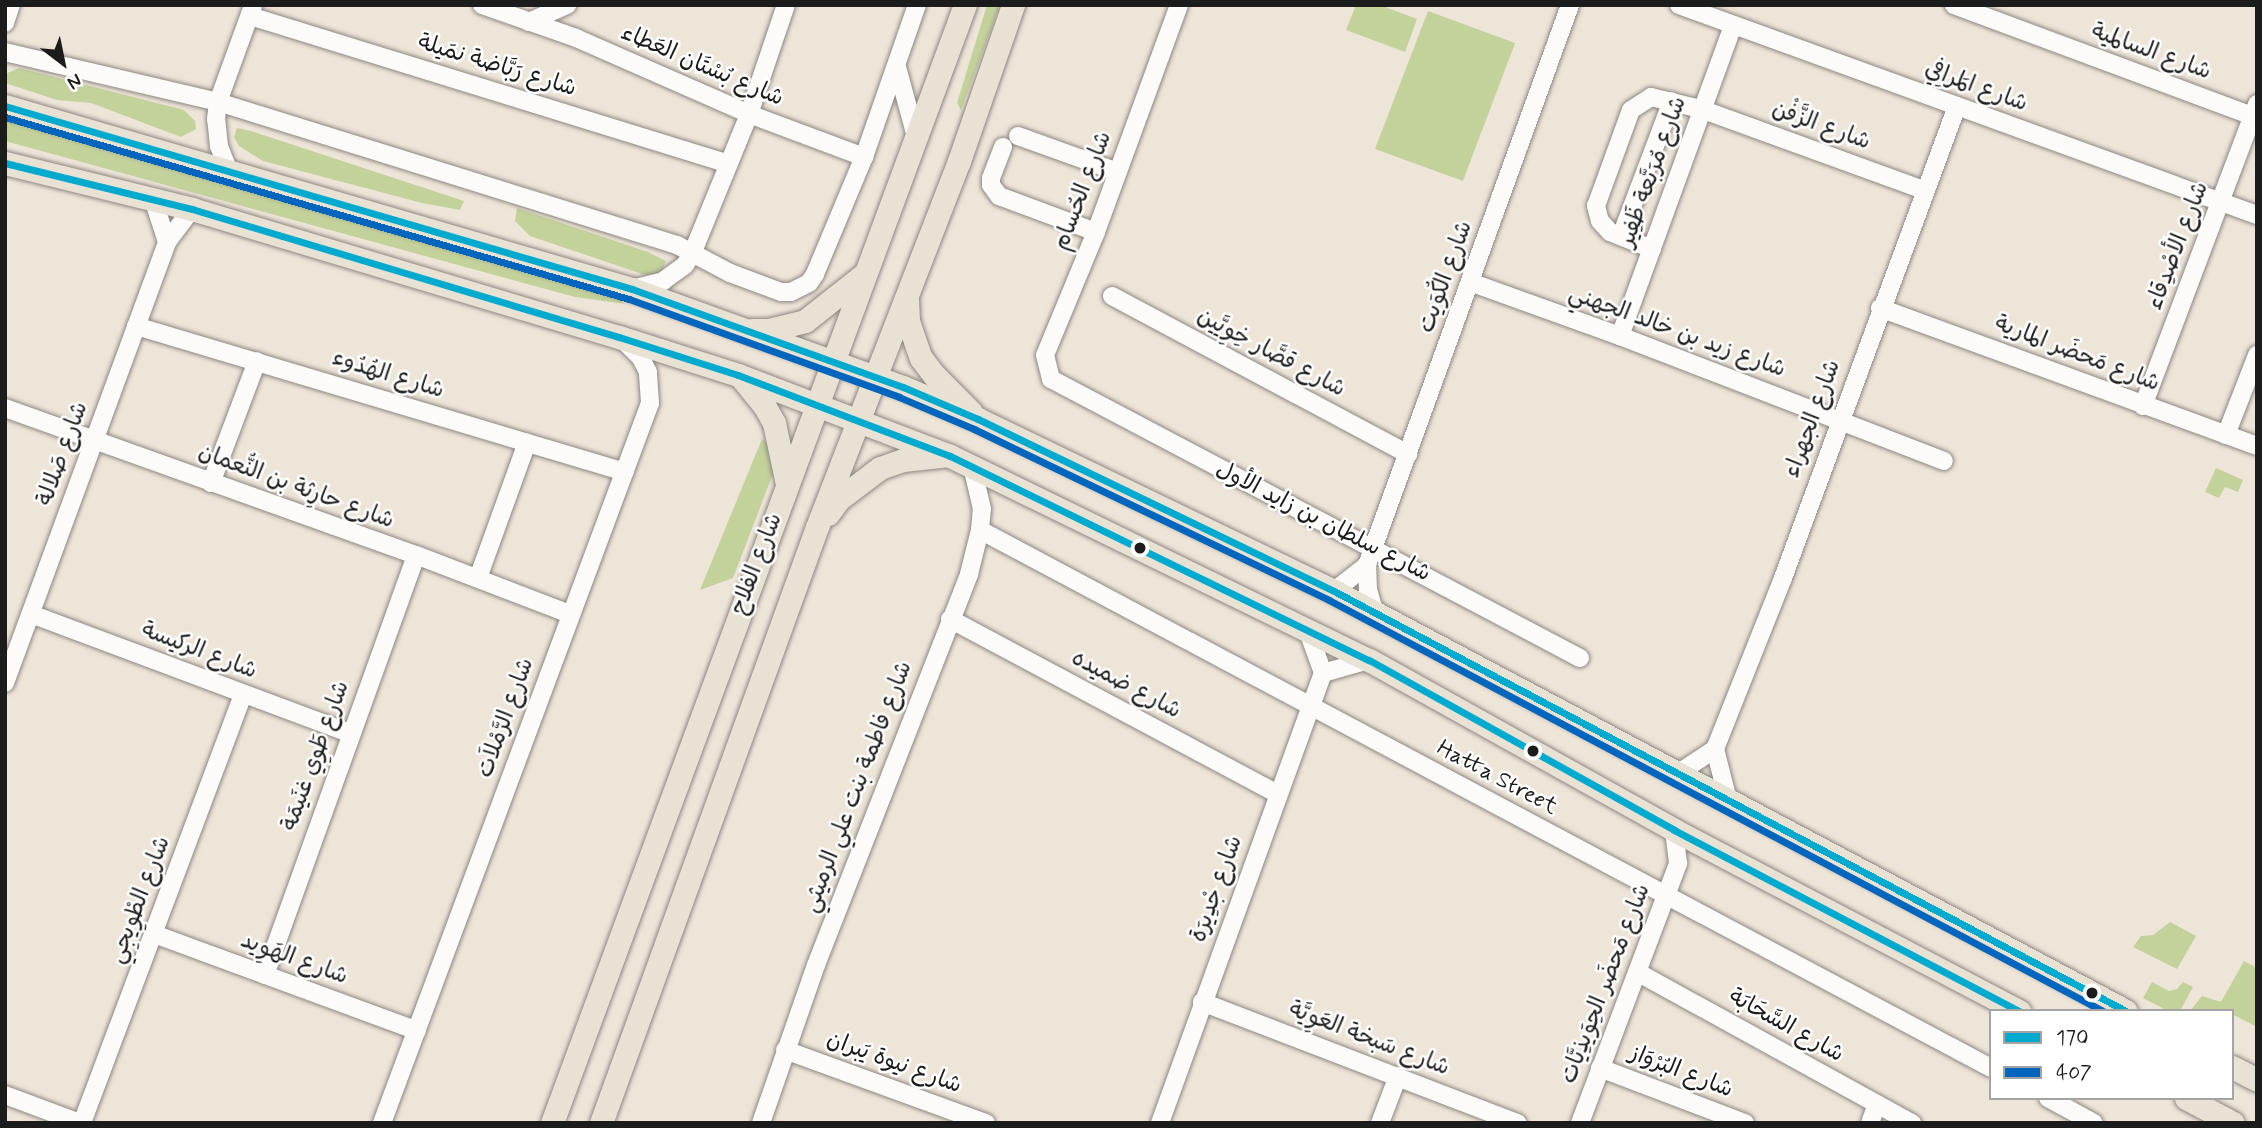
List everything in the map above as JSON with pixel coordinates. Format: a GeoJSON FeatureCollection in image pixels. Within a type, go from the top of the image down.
{"type":"FeatureCollection","features":[{"type":"Feature","properties":{"kind":"main road","name":"شارع الفلاح"},"geometry":{"type":"LineString","coordinates":[[552,1123],[965,5]]}},
{"type":"Feature","properties":{"kind":"main road","name":"شارع الفلاح"},"geometry":{"type":"LineString","coordinates":[[601,1123],[817,527],[960,161],[1013,5]]}},
{"type":"Feature","properties":{"kind":"main road"},"geometry":{"type":"LineString","coordinates":[[5,106],[632,289],[876,377],[978,419],[1334,591],[2122,1009]]}},
{"type":"Feature","properties":{"kind":"main road"},"geometry":{"type":"LineString","coordinates":[[5,163],[192,209],[619,337],[738,375],[950,456],[1369,660],[1699,844],[2015,1009]]}},
{"type":"Feature","properties":{"kind":"main road"},"geometry":{"type":"LineString","coordinates":[[741,330],[769,330],[805,321],[865,274]]}},
{"type":"Feature","properties":{"kind":"main road"},"geometry":{"type":"LineString","coordinates":[[906,298],[908,321],[921,358],[934,375],[978,419]]}},
{"type":"Feature","properties":{"kind":"main road"},"geometry":{"type":"LineString","coordinates":[[738,375],[764,405],[774,423],[787,486]]}},
{"type":"Feature","properties":{"kind":"main road"},"geometry":{"type":"LineString","coordinates":[[817,527],[839,499],[880,468],[903,460],[950,456]]}},
{"type":"Feature","properties":{"kind":"main road"},"geometry":{"type":"LineString","coordinates":[[2234,1068],[2257,1080]]}},
{"type":"Feature","properties":{"kind":"main road"},"geometry":{"type":"LineString","coordinates":[[2190,1100],[2233,1123]]}},
{"type":"Feature","properties":{"kind":"street"},"geometry":{"type":"LineString","coordinates":[[5,23],[11,5]]}},
{"type":"Feature","properties":{"kind":"street","name":"شارع بُسْتَان العَطاء"},"geometry":{"type":"LineString","coordinates":[[482,5],[576,38],[749,114],[864,157]]}},
{"type":"Feature","properties":{"kind":"street"},"geometry":{"type":"LineString","coordinates":[[529,22],[569,5],[576,38]]}},
{"type":"Feature","properties":{"kind":"street"},"geometry":{"type":"LineString","coordinates":[[632,289],[663,281],[685,265],[692,254],[749,114],[786,5]]}},
{"type":"Feature","properties":{"kind":"street"},"geometry":{"type":"LineString","coordinates":[[5,52],[218,102],[677,246],[730,273],[781,292],[800,289],[815,274],[864,157],[917,5]]}},
{"type":"Feature","properties":{"kind":"street","name":"شارع الحُسام"},"geometry":{"type":"LineString","coordinates":[[1064,388],[1047,372],[1045,355],[1096,232],[1179,5]]}},
{"type":"Feature","properties":{"kind":"street","name":"شارع الكُوَيت"},"geometry":{"type":"LineString","coordinates":[[1375,614],[1368,590],[1367,565],[1570,5]]}},
{"type":"Feature","properties":{"kind":"street","name":"شارع المَرافِي"},"geometry":{"type":"LineString","coordinates":[[1679,5],[2257,215]]}},
{"type":"Feature","properties":{"kind":"street","name":"شارع السالمية"},"geometry":{"type":"LineString","coordinates":[[1954,5],[2255,110]]}},
{"type":"Feature","properties":{"kind":"street"},"geometry":{"type":"LineString","coordinates":[[229,172],[215,130],[218,102],[252,11]]}},
{"type":"Feature","properties":{"kind":"street","name":"شارع رَبَّاضة نمَيلة"},"geometry":{"type":"LineString","coordinates":[[252,11],[729,164]]}},
{"type":"Feature","properties":{"kind":"street","name":"شارع مُرَبَّعة ظَفِير"},"geometry":{"type":"LineString","coordinates":[[1620,335],[1733,25]]}},
{"type":"Feature","properties":{"kind":"street"},"geometry":{"type":"LineString","coordinates":[[897,67],[916,137]]}},
{"type":"Feature","properties":{"kind":"street","name":"شارع الزَّفْن"},"geometry":{"type":"LineString","coordinates":[[1621,236],[1604,227],[1597,206],[1619,141],[1637,104],[1651,97],[1701,109],[1924,190]]}},
{"type":"Feature","properties":{"kind":"street"},"geometry":{"type":"LineString","coordinates":[[1652,248],[1621,236],[1672,101]]}},
{"type":"Feature","properties":{"kind":"street","name":"شارع الجهراء"},"geometry":{"type":"LineString","coordinates":[[1715,749],[1783,578],[1839,419],[1957,106]]}},
{"type":"Feature","properties":{"kind":"street","name":"شارع الأصْدِقاء"},"geometry":{"type":"LineString","coordinates":[[2143,406],[2255,110]]}},
{"type":"Feature","properties":{"kind":"street"},"geometry":{"type":"LineString","coordinates":[[1018,136],[1118,172]]}},
{"type":"Feature","properties":{"kind":"street"},"geometry":{"type":"LineString","coordinates":[[1003,147],[991,178],[994,191],[999,196],[1096,232]]}},
{"type":"Feature","properties":{"kind":"street"},"geometry":{"type":"LineString","coordinates":[[153,200],[167,242]]}},
{"type":"Feature","properties":{"kind":"street","name":"شارع صَلالة"},"geometry":{"type":"LineString","coordinates":[[5,683],[167,242],[192,209]]}},
{"type":"Feature","properties":{"kind":"street","name":"شارع زيد بن خالد الجهني"},"geometry":{"type":"LineString","coordinates":[[1470,282],[1620,335],[1944,461]]}},
{"type":"Feature","properties":{"kind":"street","name":"شارع قصَّار خِوِيَّين"},"geometry":{"type":"LineString","coordinates":[[1112,296],[1408,454]]}},
{"type":"Feature","properties":{"kind":"street","name":"شارع مَحضَر المارية"},"geometry":{"type":"LineString","coordinates":[[1880,308],[2257,446]]}},
{"type":"Feature","properties":{"kind":"street","name":"شارع الهُدُوء"},"geometry":{"type":"LineString","coordinates":[[136,326],[625,472]]}},
{"type":"Feature","properties":{"kind":"street","name":"شارع الرَّمْلاَت"},"geometry":{"type":"LineString","coordinates":[[382,1123],[650,403],[651,388],[641,358],[619,337]]}},
{"type":"Feature","properties":{"kind":"street"},"geometry":{"type":"LineString","coordinates":[[2226,435],[2257,355]]}},
{"type":"Feature","properties":{"kind":"street"},"geometry":{"type":"LineString","coordinates":[[211,483],[257,361]]}},
{"type":"Feature","properties":{"kind":"street","name":"شارع سلطان بن زايد الأول"},"geometry":{"type":"LineString","coordinates":[[1064,388],[1374,547],[1580,658]]}},
{"type":"Feature","properties":{"kind":"street","name":"شارع حارِثة بن النُّعمان"},"geometry":{"type":"LineString","coordinates":[[5,408],[416,555],[570,614]]}},
{"type":"Feature","properties":{"kind":"street"},"geometry":{"type":"LineString","coordinates":[[478,578],[527,443]]}},
{"type":"Feature","properties":{"kind":"street","name":"شارع فاطمة بنت علي الرميثي"},"geometry":{"type":"LineString","coordinates":[[761,1123],[785,1050],[969,574],[980,530],[982,509],[972,466]]}},
{"type":"Feature","properties":{"kind":"street","name":"Hatta Street"},"geometry":{"type":"LineString","coordinates":[[980,530],[1989,1067]]}},
{"type":"Feature","properties":{"kind":"street","name":"شارع طَوِي غنَيمَة"},"geometry":{"type":"LineString","coordinates":[[265,975],[416,555]]}},
{"type":"Feature","properties":{"kind":"street"},"geometry":{"type":"LineString","coordinates":[[1334,591],[1367,565]]}},
{"type":"Feature","properties":{"kind":"street","name":"شارع الركيسة"},"geometry":{"type":"LineString","coordinates":[[31,614],[350,733]]}},
{"type":"Feature","properties":{"kind":"street","name":"شارع ضميده"},"geometry":{"type":"LineString","coordinates":[[950,619],[1279,794]]}},
{"type":"Feature","properties":{"kind":"street"},"geometry":{"type":"LineString","coordinates":[[1308,631],[1323,673],[1369,660]]}},
{"type":"Feature","properties":{"kind":"street","name":"شارع جْدِيرَة"},"geometry":{"type":"LineString","coordinates":[[1160,1123],[1323,673]]}},
{"type":"Feature","properties":{"kind":"street","name":"شارع الطْوِيجِي"},"geometry":{"type":"LineString","coordinates":[[81,1123],[243,694]]}},
{"type":"Feature","properties":{"kind":"street"},"geometry":{"type":"LineString","coordinates":[[1677,774],[1715,749],[1728,800]]}},
{"type":"Feature","properties":{"kind":"street","name":"شارع مَحضَر الحِوَيذِيَّات"},"geometry":{"type":"LineString","coordinates":[[1674,830],[1678,863]]}},
{"type":"Feature","properties":{"kind":"street","name":"شارع مَحضَر الحِوَيذِيَّات"},"geometry":{"type":"LineString","coordinates":[[1580,1123],[1678,863],[1699,844]]}},
{"type":"Feature","properties":{"kind":"street","name":"شارع الهَوِيد"},"geometry":{"type":"LineString","coordinates":[[154,934],[417,1031]]}},
{"type":"Feature","properties":{"kind":"street","name":"شارع السَّحَابَة"},"geometry":{"type":"LineString","coordinates":[[1637,972],[1912,1123]]}},
{"type":"Feature","properties":{"kind":"street","name":"شارع سَبخة العَوِيَّة"},"geometry":{"type":"LineString","coordinates":[[1202,1002],[1518,1123]]}},
{"type":"Feature","properties":{"kind":"street","name":"شارع نيوة يَبران"},"geometry":{"type":"LineString","coordinates":[[785,1050],[986,1123]]}},
{"type":"Feature","properties":{"kind":"street","name":"شارع البُرْوَاز"},"geometry":{"type":"LineString","coordinates":[[1600,1068],[1745,1123]]}},
{"type":"Feature","properties":{"kind":"street"},"geometry":{"type":"LineString","coordinates":[[1380,1123],[1398,1076]]}},
{"type":"Feature","properties":{"kind":"street"},"geometry":{"type":"LineString","coordinates":[[5,1095],[81,1123]]}},
{"type":"Feature","properties":{"kind":"street"},"geometry":{"type":"LineString","coordinates":[[2052,1100],[2094,1123]]}},
{"type":"Feature","properties":{"kind":"street"},"geometry":{"type":"LineString","coordinates":[[1870,1123],[1877,1104]]}},
{"type":"Feature","properties":{"kind":"green space"},"geometry":{"type":"Polygon","coordinates":[[[987,5],[1000,5],[961,110],[957,103],[987,5]]]}},
{"type":"Feature","properties":{"kind":"green space"},"geometry":{"type":"Polygon","coordinates":[[[1356,5],[1380,5],[1417,19],[1405,52],[1346,30],[1356,5]]]}},
{"type":"Feature","properties":{"kind":"green space"},"geometry":{"type":"Polygon","coordinates":[[[1428,11],[1515,43],[1463,181],[1375,149],[1428,11]]]}},
{"type":"Feature","properties":{"kind":"green space"},"geometry":{"type":"Polygon","coordinates":[[[19,68],[184,110],[195,121],[196,129],[181,137],[91,103],[57,100],[5,83],[5,74],[19,68]]]}},
{"type":"Feature","properties":{"kind":"green space"},"geometry":{"type":"Polygon","coordinates":[[[5,116],[612,295],[625,304],[575,297],[5,141],[5,116]]]}},
{"type":"Feature","properties":{"kind":"green space"},"geometry":{"type":"Polygon","coordinates":[[[237,128],[464,201],[460,210],[422,203],[263,161],[239,146],[234,137],[237,128]]]}},
{"type":"Feature","properties":{"kind":"green space"},"geometry":{"type":"Polygon","coordinates":[[[517,208],[648,252],[666,261],[661,274],[645,275],[530,236],[515,221],[517,208]]]}},
{"type":"Feature","properties":{"kind":"green space"},"geometry":{"type":"Polygon","coordinates":[[[762,439],[772,447],[778,461],[733,578],[700,590],[762,439]]]}},
{"type":"Feature","properties":{"kind":"green space"},"geometry":{"type":"Polygon","coordinates":[[[2216,468],[2243,480],[2238,492],[2225,487],[2219,498],[2205,492],[2216,468]]]}},
{"type":"Feature","properties":{"kind":"green space"},"geometry":{"type":"Polygon","coordinates":[[[2170,922],[2196,936],[2177,969],[2133,947],[2141,936],[2153,935],[2170,922]]]}},
{"type":"Feature","properties":{"kind":"green space"},"geometry":{"type":"Polygon","coordinates":[[[2244,961],[2257,968],[2255,1026],[2234,1015],[2234,1009],[2192,1009],[2202,996],[2221,1002],[2244,961]]]}},
{"type":"Feature","properties":{"kind":"green space"},"geometry":{"type":"Polygon","coordinates":[[[2152,982],[2169,991],[2177,989],[2183,982],[2193,987],[2181,1009],[2164,1009],[2143,998],[2152,982]]]}},
{"type":"Feature","properties":{"kind":"transit line","name":"170"},"geometry":{"type":"LineString","coordinates":[[5,106],[632,289],[903,387],[978,419],[1334,591],[2122,1009]]}},
{"type":"Feature","properties":{"kind":"transit line","name":"407"},"geometry":{"type":"LineString","coordinates":[[5,117],[629,299],[899,397],[974,429],[1329,600],[2099,1009]]}},
{"type":"Feature","properties":{"kind":"transit line","name":"170"},"geometry":{"type":"LineString","coordinates":[[5,163],[192,209],[619,337],[738,375],[950,456],[1369,660],[1674,830],[2015,1009]]}}]}
